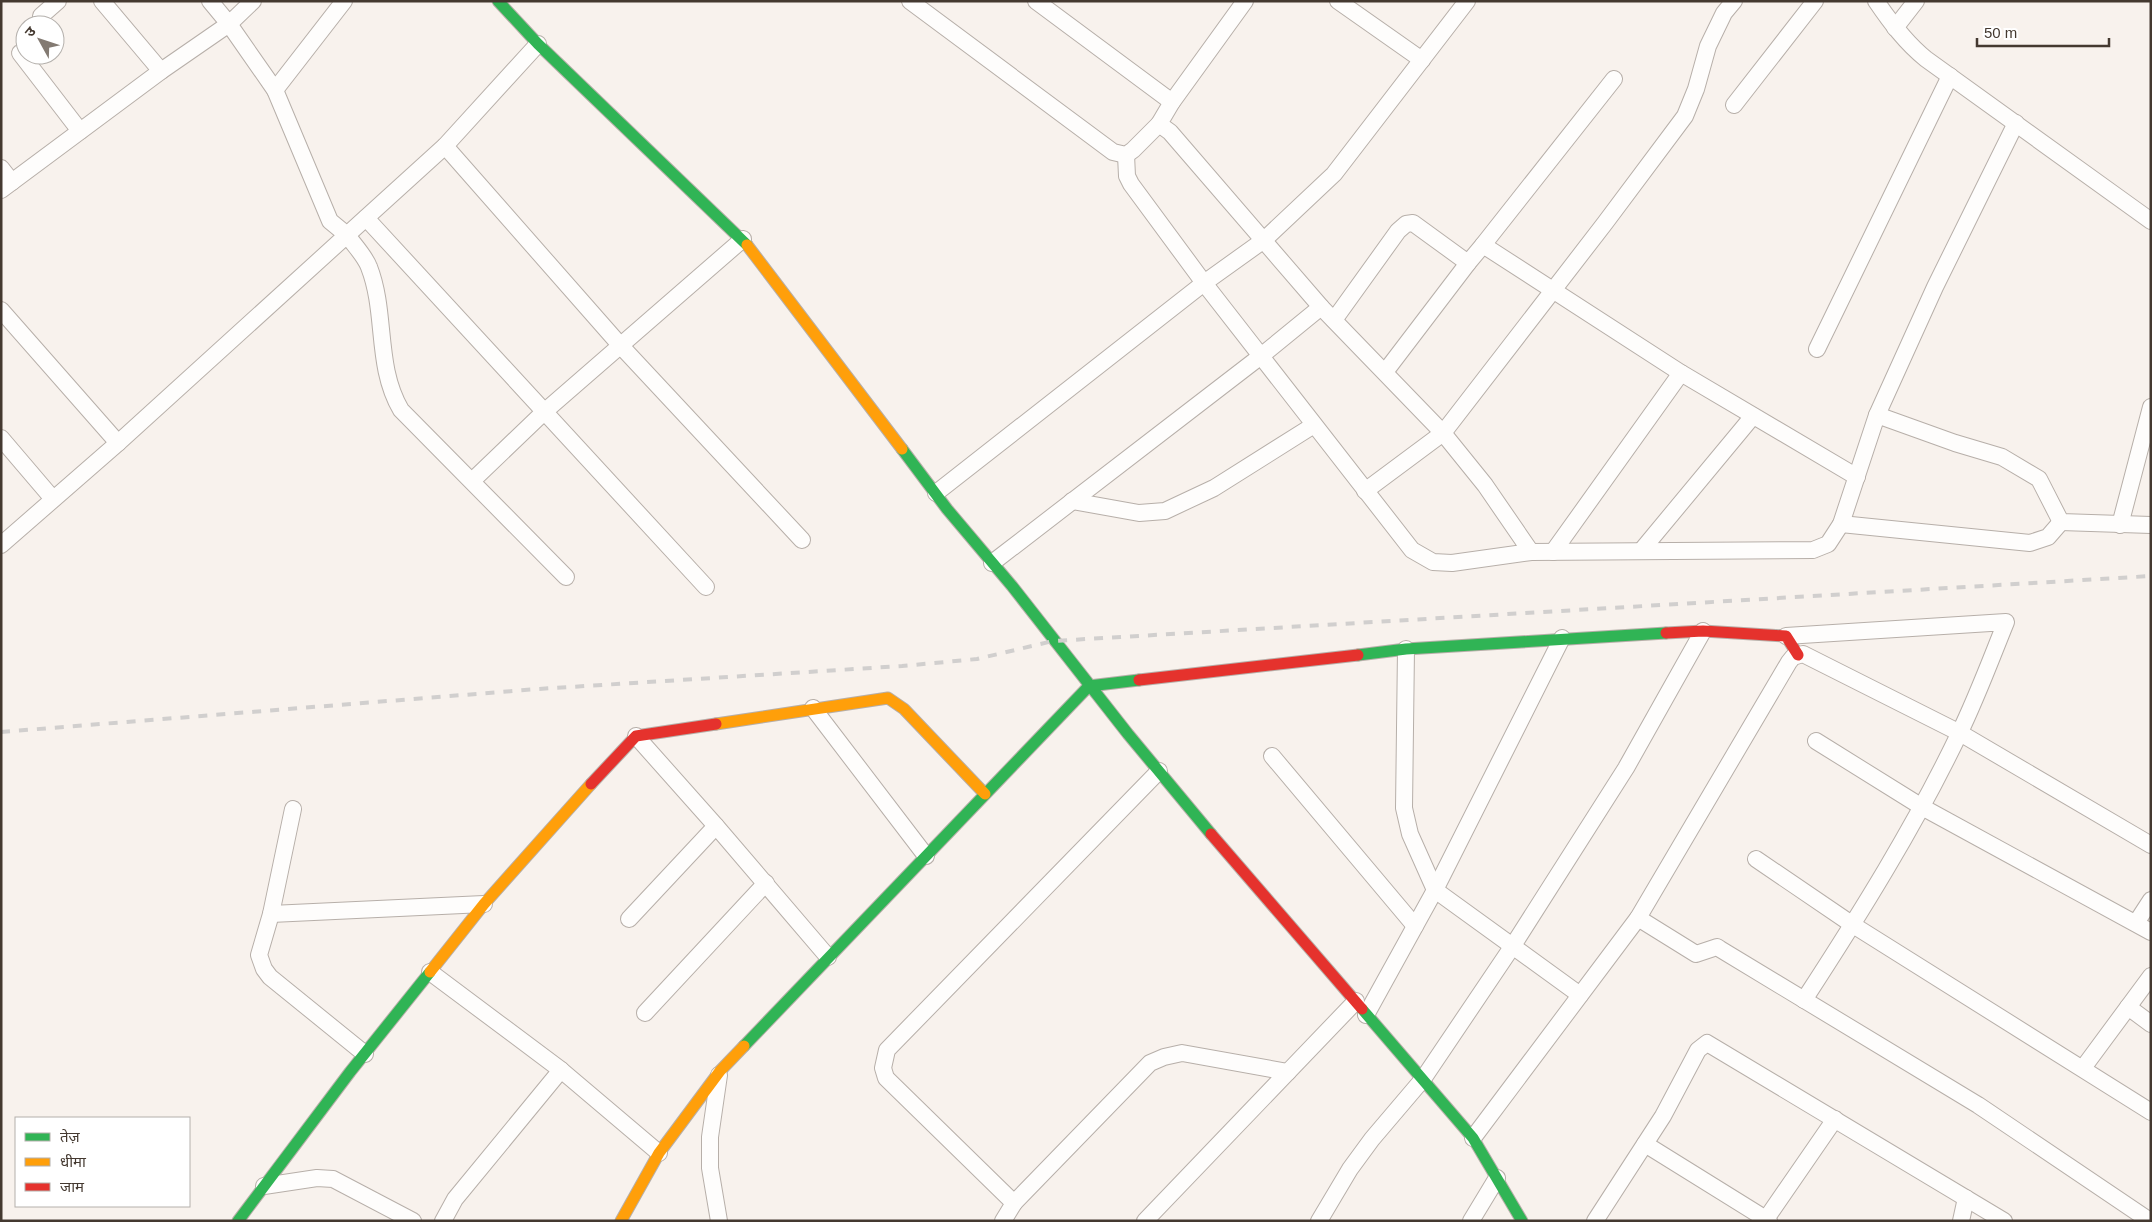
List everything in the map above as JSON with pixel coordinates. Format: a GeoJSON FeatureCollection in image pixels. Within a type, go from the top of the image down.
{"type":"FeatureCollection","features":[{"type":"Feature","properties":{"kind":"street"},"geometry":{"type":"LineString","coordinates":[[42,15],[58,1]]}},
{"type":"Feature","properties":{"kind":"street"},"geometry":{"type":"LineString","coordinates":[[102,1],[161,71]]}},
{"type":"Feature","properties":{"kind":"street"},"geometry":{"type":"LineString","coordinates":[[210,1],[275,90],[330,221],[348,235],[369,266],[379,308],[388,382],[392,395],[401,410],[566,577]]}},
{"type":"Feature","properties":{"kind":"street"},"geometry":{"type":"LineString","coordinates":[[1,168],[6,186],[161,71],[228,24],[253,1]]}},
{"type":"Feature","properties":{"kind":"street"},"geometry":{"type":"LineString","coordinates":[[275,90],[344,1]]}},
{"type":"Feature","properties":{"kind":"street"},"geometry":{"type":"LineString","coordinates":[[498,1],[538,44],[743,239],[936,493],[1089,686],[1366,1015],[1473,1138],[1522,1221]]}},
{"type":"Feature","properties":{"kind":"street"},"geometry":{"type":"LineString","coordinates":[[910,1],[1113,152],[1126,155],[1159,124],[1172,102],[1246,1]]}},
{"type":"Feature","properties":{"kind":"street"},"geometry":{"type":"LineString","coordinates":[[1036,1],[1172,102]]}},
{"type":"Feature","properties":{"kind":"street"},"geometry":{"type":"LineString","coordinates":[[1338,1],[1422,60]]}},
{"type":"Feature","properties":{"kind":"street"},"geometry":{"type":"LineString","coordinates":[[936,493],[1204,283],[1264,240],[1334,174],[1467,1]]}},
{"type":"Feature","properties":{"kind":"street"},"geometry":{"type":"LineString","coordinates":[[1365,491],[1443,434],[1685,116],[1696,89],[1708,46],[1724,13],[1734,1]]}},
{"type":"Feature","properties":{"kind":"street"},"geometry":{"type":"LineString","coordinates":[[1734,105],[1815,1]]}},
{"type":"Feature","properties":{"kind":"street"},"geometry":{"type":"LineString","coordinates":[[1876,1],[1895,28],[1915,50],[2151,221]]}},
{"type":"Feature","properties":{"kind":"street"},"geometry":{"type":"LineString","coordinates":[[1895,28],[1916,1]]}},
{"type":"Feature","properties":{"kind":"street"},"geometry":{"type":"LineString","coordinates":[[1,545],[118,443],[445,146],[538,44]]}},
{"type":"Feature","properties":{"kind":"street"},"geometry":{"type":"LineString","coordinates":[[29,65],[80,131]]}},
{"type":"Feature","properties":{"kind":"street"},"geometry":{"type":"LineString","coordinates":[[1817,349],[1950,76]]}},
{"type":"Feature","properties":{"kind":"street"},"geometry":{"type":"LineString","coordinates":[[1385,372],[1468,263],[1614,79]]}},
{"type":"Feature","properties":{"kind":"street"},"geometry":{"type":"LineString","coordinates":[[1126,155],[1127,176],[1131,184],[1204,283],[1412,550],[1433,562],[1452,563],[1531,552],[1813,550],[1828,544],[1841,524],[1877,415],[1935,287],[2016,123]]}},
{"type":"Feature","properties":{"kind":"street"},"geometry":{"type":"LineString","coordinates":[[1159,124],[1170,132],[1322,307],[1443,434],[1485,485],[1531,552]]}},
{"type":"Feature","properties":{"kind":"street"},"geometry":{"type":"LineString","coordinates":[[445,146],[620,345],[802,540]]}},
{"type":"Feature","properties":{"kind":"street"},"geometry":{"type":"LineString","coordinates":[[366,218],[706,588]]}},
{"type":"Feature","properties":{"kind":"street"},"geometry":{"type":"LineString","coordinates":[[1334,320],[1398,231],[1406,224],[1413,222],[1468,263]]}},
{"type":"Feature","properties":{"kind":"street"},"geometry":{"type":"LineString","coordinates":[[472,481],[544,412],[743,239]]}},
{"type":"Feature","properties":{"kind":"street"},"geometry":{"type":"LineString","coordinates":[[1483,245],[1681,373],[1857,476]]}},
{"type":"Feature","properties":{"kind":"street"},"geometry":{"type":"LineString","coordinates":[[992,563],[1322,307]]}},
{"type":"Feature","properties":{"kind":"street"},"geometry":{"type":"LineString","coordinates":[[4,320],[118,443]]}},
{"type":"Feature","properties":{"kind":"street"},"geometry":{"type":"LineString","coordinates":[[1554,552],[1681,373]]}},
{"type":"Feature","properties":{"kind":"street"},"geometry":{"type":"LineString","coordinates":[[2120,525],[2151,407]]}},
{"type":"Feature","properties":{"kind":"street"},"geometry":{"type":"LineString","coordinates":[[1877,415],[1955,443],[2002,457],[2039,479],[2061,522]]}},
{"type":"Feature","properties":{"kind":"street"},"geometry":{"type":"LineString","coordinates":[[1641,552],[1753,416]]}},
{"type":"Feature","properties":{"kind":"street"},"geometry":{"type":"LineString","coordinates":[[1072,501],[1139,513],[1165,511],[1214,488],[1314,425]]}},
{"type":"Feature","properties":{"kind":"street"},"geometry":{"type":"LineString","coordinates":[[1,438],[53,499]]}},
{"type":"Feature","properties":{"kind":"street"},"geometry":{"type":"LineString","coordinates":[[2061,522],[2151,525]]}},
{"type":"Feature","properties":{"kind":"street"},"geometry":{"type":"LineString","coordinates":[[1841,524],[2030,543],[2048,537],[2061,522]]}},
{"type":"Feature","properties":{"kind":"street"},"geometry":{"type":"LineString","coordinates":[[621,1221],[659,1153],[720,1072],[1089,686],[1406,649],[1562,638],[1703,631],[1786,636],[2006,622],[1960,733],[1922,807],[1853,925],[1804,1000]]}},
{"type":"Feature","properties":{"kind":"street"},"geometry":{"type":"LineString","coordinates":[[1319,1221],[1361,1154],[1423,1080],[1512,948],[1626,768],[1703,631]]}},
{"type":"Feature","properties":{"kind":"street"},"geometry":{"type":"LineString","coordinates":[[1786,636],[1798,655]]}},
{"type":"Feature","properties":{"kind":"street"},"geometry":{"type":"LineString","coordinates":[[1366,1015],[1435,890],[1562,638]]}},
{"type":"Feature","properties":{"kind":"street"},"geometry":{"type":"LineString","coordinates":[[1406,649],[1404,808],[1410,834],[1435,890],[1512,948],[1580,995]]}},
{"type":"Feature","properties":{"kind":"street"},"geometry":{"type":"LineString","coordinates":[[1473,1138],[1638,918],[1789,662],[1798,655],[1803,654],[1960,733],[2151,845]]}},
{"type":"Feature","properties":{"kind":"street"},"geometry":{"type":"LineString","coordinates":[[238,1221],[365,1054],[484,904],[615,756],[636,736],[888,698],[904,709],[985,794]]}},
{"type":"Feature","properties":{"kind":"street"},"geometry":{"type":"LineString","coordinates":[[813,708],[926,856]]}},
{"type":"Feature","properties":{"kind":"street"},"geometry":{"type":"LineString","coordinates":[[636,736],[828,957]]}},
{"type":"Feature","properties":{"kind":"street"},"geometry":{"type":"LineString","coordinates":[[1816,741],[1922,807],[2151,932]]}},
{"type":"Feature","properties":{"kind":"street"},"geometry":{"type":"LineString","coordinates":[[1272,756],[1415,926]]}},
{"type":"Feature","properties":{"kind":"street"},"geometry":{"type":"LineString","coordinates":[[1014,1204],[886,1078],[883,1068],[887,1050],[1159,771]]}},
{"type":"Feature","properties":{"kind":"street"},"geometry":{"type":"LineString","coordinates":[[293,809],[271,914],[260,955],[264,969],[270,977],[365,1054]]}},
{"type":"Feature","properties":{"kind":"street"},"geometry":{"type":"LineString","coordinates":[[629,919],[716,826]]}},
{"type":"Feature","properties":{"kind":"street"},"geometry":{"type":"LineString","coordinates":[[1756,859],[1853,925],[2084,1068],[2151,1112]]}},
{"type":"Feature","properties":{"kind":"street"},"geometry":{"type":"LineString","coordinates":[[645,1014],[766,884]]}},
{"type":"Feature","properties":{"kind":"street"},"geometry":{"type":"LineString","coordinates":[[2136,923],[2151,900]]}},
{"type":"Feature","properties":{"kind":"street"},"geometry":{"type":"LineString","coordinates":[[271,914],[484,904]]}},
{"type":"Feature","properties":{"kind":"street"},"geometry":{"type":"LineString","coordinates":[[1638,918],[1696,954],[1720,948],[1978,1105],[2150,1221]]}},
{"type":"Feature","properties":{"kind":"street"},"geometry":{"type":"LineString","coordinates":[[430,972],[497,1024],[562,1070],[659,1153]]}},
{"type":"Feature","properties":{"kind":"street"},"geometry":{"type":"LineString","coordinates":[[2084,1068],[2151,976]]}},
{"type":"Feature","properties":{"kind":"street"},"geometry":{"type":"LineString","coordinates":[[1145,1221],[1356,1001]]}},
{"type":"Feature","properties":{"kind":"street"},"geometry":{"type":"LineString","coordinates":[[2128,1007],[2151,1024]]}},
{"type":"Feature","properties":{"kind":"street"},"geometry":{"type":"LineString","coordinates":[[1596,1221],[1663,1116],[1698,1050],[1707,1043],[2004,1221]]}},
{"type":"Feature","properties":{"kind":"street"},"geometry":{"type":"LineString","coordinates":[[1003,1221],[1014,1204],[1150,1064],[1164,1057],[1182,1053],[1288,1072]]}},
{"type":"Feature","properties":{"kind":"street"},"geometry":{"type":"LineString","coordinates":[[443,1221],[455,1199],[562,1070]]}},
{"type":"Feature","properties":{"kind":"street"},"geometry":{"type":"LineString","coordinates":[[720,1072],[710,1137],[710,1168],[720,1221]]}},
{"type":"Feature","properties":{"kind":"street"},"geometry":{"type":"LineString","coordinates":[[1645,1144],[1768,1220],[1835,1119]]}},
{"type":"Feature","properties":{"kind":"street"},"geometry":{"type":"LineString","coordinates":[[264,1186],[317,1178],[333,1179],[413,1221]]}},
{"type":"Feature","properties":{"kind":"street"},"geometry":{"type":"LineString","coordinates":[[1471,1221],[1497,1178]]}},
{"type":"Feature","properties":{"kind":"street"},"geometry":{"type":"LineString","coordinates":[[1961,1221],[1966,1198]]}},
{"type":"Feature","properties":{"kind":"railway"},"geometry":{"type":"LineString","coordinates":[[1,732],[538,689],[902,666],[977,659],[1053,641],[2151,576]]}},
{"type":"Feature","properties":{"kind":"traffic: fast"},"geometry":{"type":"LineString","coordinates":[[498,1],[538,44],[747,245]]}},
{"type":"Feature","properties":{"kind":"traffic: fast"},"geometry":{"type":"LineString","coordinates":[[902,449],[947,509],[1012,586],[1128,734],[1211,834]]}},
{"type":"Feature","properties":{"kind":"traffic: fast"},"geometry":{"type":"LineString","coordinates":[[1358,655],[1406,649],[1666,633]]}},
{"type":"Feature","properties":{"kind":"traffic: fast"},"geometry":{"type":"LineString","coordinates":[[744,1046],[1089,686],[1139,680]]}},
{"type":"Feature","properties":{"kind":"traffic: fast"},"geometry":{"type":"LineString","coordinates":[[238,1221],[350,1072],[430,972]]}},
{"type":"Feature","properties":{"kind":"traffic: fast"},"geometry":{"type":"LineString","coordinates":[[1362,1009],[1473,1138],[1522,1221]]}},
{"type":"Feature","properties":{"kind":"traffic: slow"},"geometry":{"type":"LineString","coordinates":[[747,245],[902,449]]}},
{"type":"Feature","properties":{"kind":"traffic: slow"},"geometry":{"type":"LineString","coordinates":[[716,724],[888,698],[904,709],[985,794]]}},
{"type":"Feature","properties":{"kind":"traffic: slow"},"geometry":{"type":"LineString","coordinates":[[430,972],[484,904],[591,784]]}},
{"type":"Feature","properties":{"kind":"traffic: slow"},"geometry":{"type":"LineString","coordinates":[[621,1221],[659,1153],[720,1071],[744,1046]]}},
{"type":"Feature","properties":{"kind":"traffic: jam"},"geometry":{"type":"LineString","coordinates":[[1666,633],[1703,631],[1786,636],[1798,655]]}},
{"type":"Feature","properties":{"kind":"traffic: jam"},"geometry":{"type":"LineString","coordinates":[[1139,680],[1358,655]]}},
{"type":"Feature","properties":{"kind":"traffic: jam"},"geometry":{"type":"LineString","coordinates":[[591,784],[636,736],[716,724]]}},
{"type":"Feature","properties":{"kind":"traffic: jam"},"geometry":{"type":"LineString","coordinates":[[1211,834],[1362,1009]]}}]}
